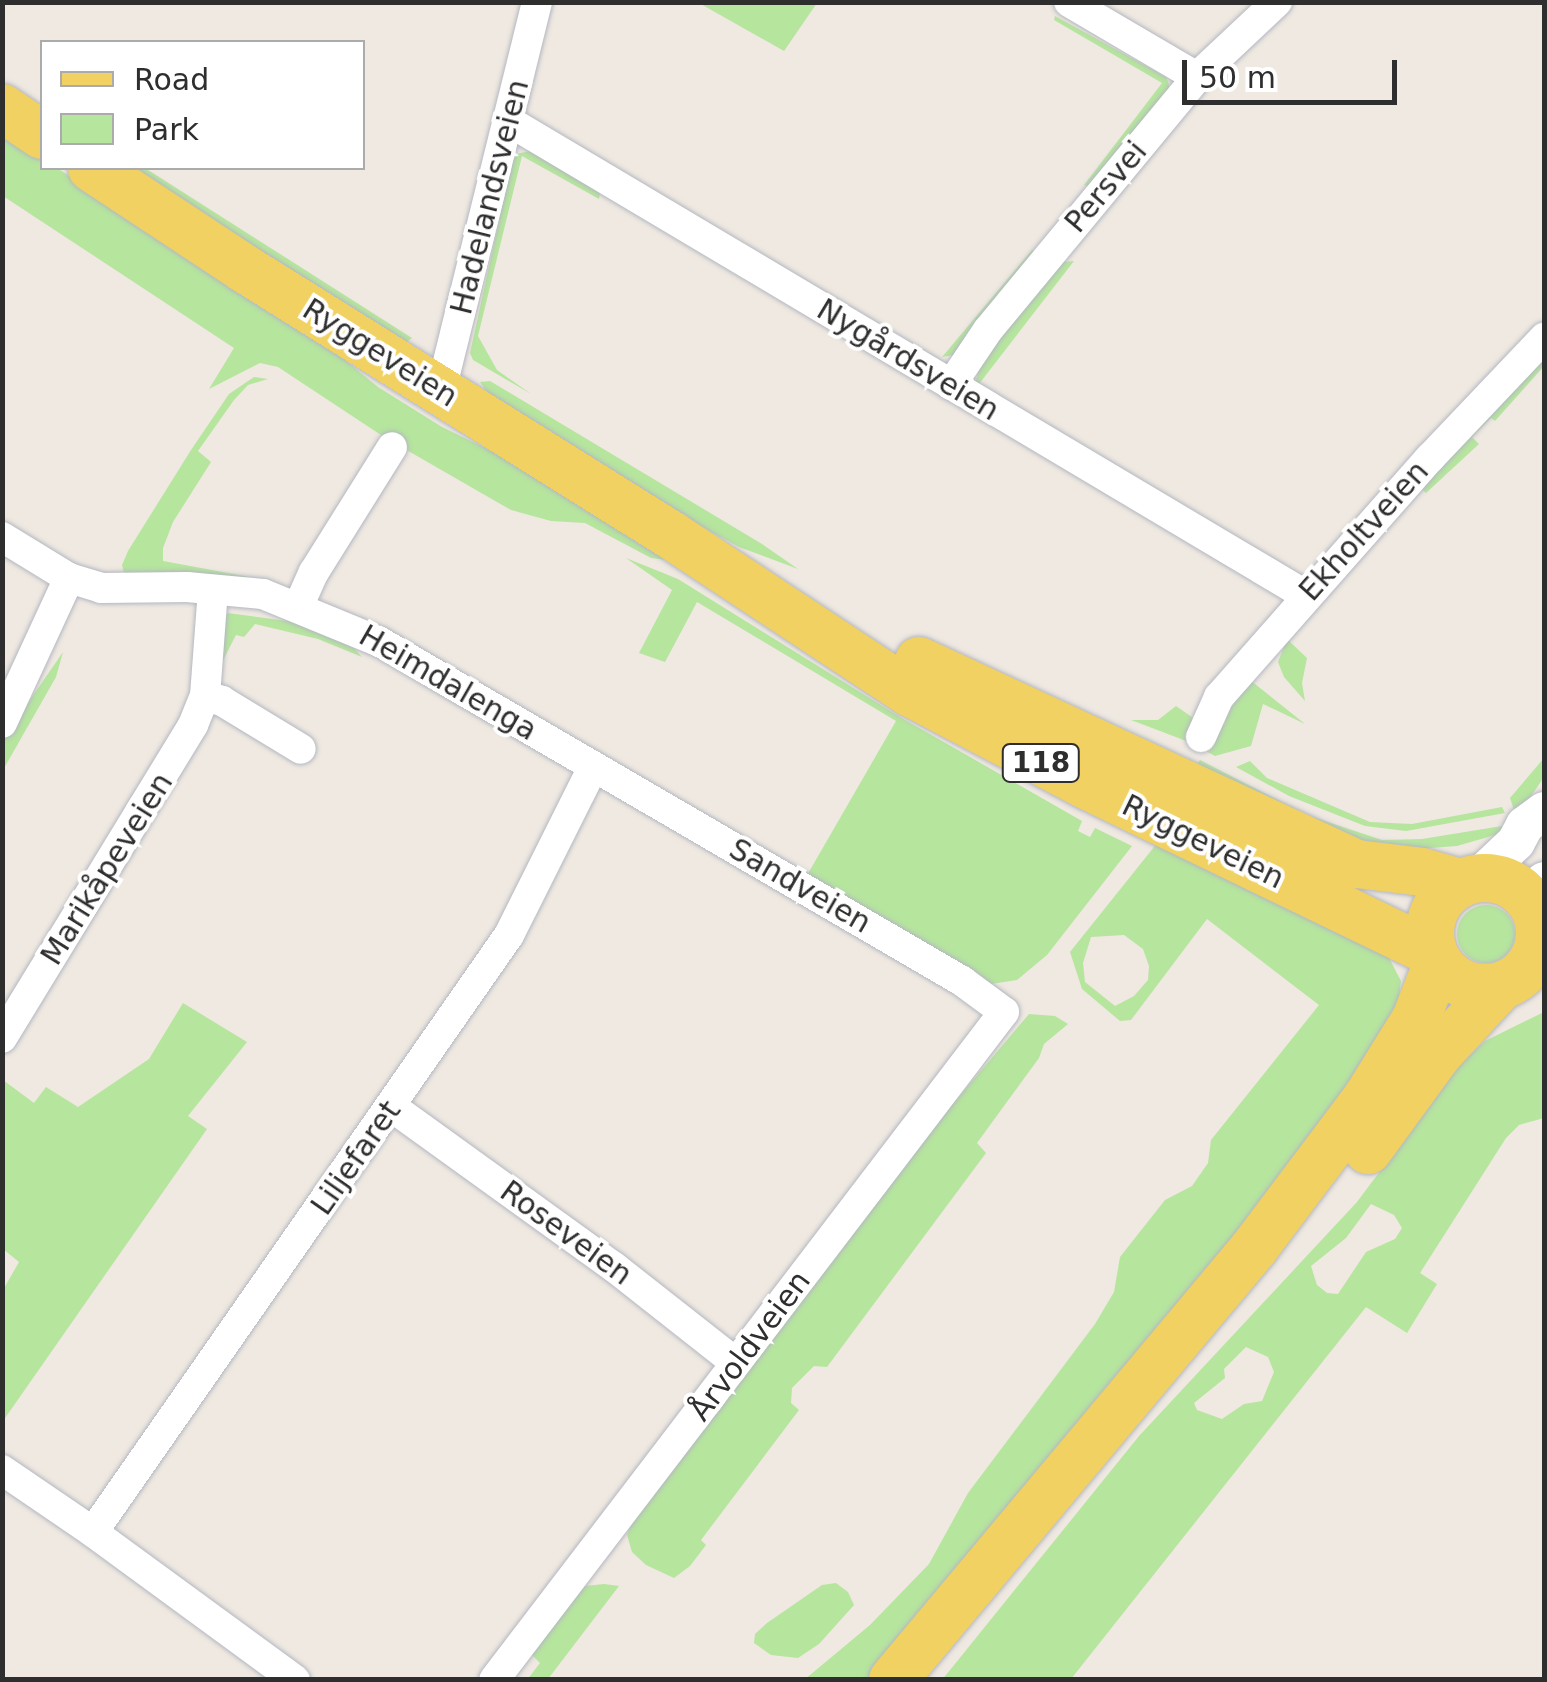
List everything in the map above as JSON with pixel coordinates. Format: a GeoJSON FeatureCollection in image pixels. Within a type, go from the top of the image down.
{"type":"FeatureCollection","features":[{"type":"Feature","properties":{"kind":"main road"},"geometry":{"type":"LineString","coordinates":[[2,108],[40,134]]}},
{"type":"Feature","properties":{"kind":"main road","name":"Ryggeveien"},"geometry":{"type":"LineString","coordinates":[[95,170],[671,535],[816,633],[978,731],[1435,957]]}},
{"type":"Feature","properties":{"kind":"main road","name":"Ryggeveien"},"geometry":{"type":"LineString","coordinates":[[671,535],[855,624],[949,679],[1358,864],[1470,880]]}},
{"type":"Feature","properties":{"kind":"main road"},"geometry":{"type":"LineString","coordinates":[[892,1680],[1255,1247],[1367,1098],[1416,1019],[1435,957],[1429,933],[1433,912],[1444,895],[1470,880]]}},
{"type":"Feature","properties":{"kind":"main road","name":"118"},"geometry":{"type":"LineString","coordinates":[[924,1680],[1185,1364],[1304,1236],[1438,1054],[1523,980],[1539,948],[1541,905],[1512,883],[1470,880]]}},
{"type":"Feature","properties":{"kind":"main road","name":"118"},"geometry":{"type":"LineString","coordinates":[[1435,957],[1466,985],[1523,980]]}},
{"type":"Feature","properties":{"kind":"street","name":"Hadelandsveien"},"geometry":{"type":"LineString","coordinates":[[441,390],[537,2]]}},
{"type":"Feature","properties":{"kind":"street"},"geometry":{"type":"LineString","coordinates":[[1068,2],[1197,77]]}},
{"type":"Feature","properties":{"kind":"street","name":"Persvei"},"geometry":{"type":"LineString","coordinates":[[951,385],[988,330],[1197,77],[1277,2]]}},
{"type":"Feature","properties":{"kind":"street","name":"Nygårdsveien"},"geometry":{"type":"LineString","coordinates":[[510,122],[1307,596]]}},
{"type":"Feature","properties":{"kind":"street","name":"Ekholtveien"},"geometry":{"type":"LineString","coordinates":[[1201,737],[1219,697],[1544,338]]}},
{"type":"Feature","properties":{"kind":"street"},"geometry":{"type":"LineString","coordinates":[[299,605],[314,572],[392,446]]}},
{"type":"Feature","properties":{"kind":"street","name":"Heimdalenga"},"geometry":{"type":"LineString","coordinates":[[2,537],[68,578],[101,588],[263,594],[299,605],[380,642],[593,767]]}},
{"type":"Feature","properties":{"kind":"street"},"geometry":{"type":"LineString","coordinates":[[2,723],[68,578]]}},
{"type":"Feature","properties":{"kind":"street","name":"Marikåpeveien"},"geometry":{"type":"LineString","coordinates":[[2,1038],[175,759],[205,696],[213,590]]}},
{"type":"Feature","properties":{"kind":"street"},"geometry":{"type":"LineString","coordinates":[[205,696],[222,700],[300,748]]}},
{"type":"Feature","properties":{"kind":"street","name":"Sandveien"},"geometry":{"type":"LineString","coordinates":[[593,767],[962,981],[1004,1012]]}},
{"type":"Feature","properties":{"kind":"street","name":"Liljefaret"},"geometry":{"type":"LineString","coordinates":[[93,1532],[509,934],[593,767]]}},
{"type":"Feature","properties":{"kind":"street"},"geometry":{"type":"LineString","coordinates":[[1470,880],[1516,842],[1525,826],[1544,811]]}},
{"type":"Feature","properties":{"kind":"street","name":"Årvoldveien"},"geometry":{"type":"LineString","coordinates":[[494,1680],[1004,1012]]}},
{"type":"Feature","properties":{"kind":"street","name":"Roseveien"},"geometry":{"type":"LineString","coordinates":[[392,1107],[614,1267],[736,1363]]}},
{"type":"Feature","properties":{"kind":"street"},"geometry":{"type":"LineString","coordinates":[[2,1470],[295,1680]]}},
{"type":"Feature","properties":{"kind":"green space"},"geometry":{"type":"Polygon","coordinates":[[[699,3],[817,3],[784,51],[699,3]]]}},
{"type":"Feature","properties":{"kind":"green space"},"geometry":{"type":"Polygon","coordinates":[[[1055,16],[1166,77],[1169,84],[1168,96],[1092,187],[1084,185],[1162,83],[1054,20],[1055,16]]]}},
{"type":"Feature","properties":{"kind":"green space"},"geometry":{"type":"Polygon","coordinates":[[[2,132],[40,157],[40,170],[60,170],[313,334],[378,387],[442,427],[516,463],[667,560],[651,558],[585,523],[551,521],[511,510],[384,437],[278,367],[260,363],[209,389],[234,348],[3,196],[2,132]]]}},
{"type":"Feature","properties":{"kind":"green space"},"geometry":{"type":"Polygon","coordinates":[[[535,150],[601,188],[599,199],[522,156],[478,336],[497,370],[531,394],[473,360],[470,353],[512,162],[516,154],[535,150]]]}},
{"type":"Feature","properties":{"kind":"green space"},"geometry":{"type":"Polygon","coordinates":[[[126,170],[148,170],[412,338],[405,343],[126,170]]]}},
{"type":"Feature","properties":{"kind":"green space"},"geometry":{"type":"Polygon","coordinates":[[[1032,250],[1036,253],[959,354],[942,357],[1032,250]]]}},
{"type":"Feature","properties":{"kind":"green space"},"geometry":{"type":"Polygon","coordinates":[[[1074,261],[974,389],[980,364],[1041,286],[1063,262],[1074,261]]]}},
{"type":"Feature","properties":{"kind":"green space"},"geometry":{"type":"Polygon","coordinates":[[[1544,349],[1544,366],[1495,421],[1491,418],[1472,437],[1479,444],[1426,493],[1418,486],[1544,349]]]}},
{"type":"Feature","properties":{"kind":"green space"},"geometry":{"type":"Polygon","coordinates":[[[254,377],[268,379],[248,385],[198,451],[211,462],[173,522],[163,548],[163,561],[250,577],[134,577],[124,573],[122,565],[128,551],[191,450],[229,394],[254,377]]]}},
{"type":"Feature","properties":{"kind":"green space"},"geometry":{"type":"Polygon","coordinates":[[[490,381],[798,569],[739,547],[689,520],[493,401],[480,382],[490,381]]]}},
{"type":"Feature","properties":{"kind":"green space"},"geometry":{"type":"Polygon","coordinates":[[[626,558],[678,579],[900,717],[1082,821],[1078,831],[1090,837],[1095,828],[1132,846],[1047,955],[1017,980],[991,984],[806,877],[896,721],[697,602],[665,662],[639,653],[672,590],[626,558]]]}},
{"type":"Feature","properties":{"kind":"green space"},"geometry":{"type":"Polygon","coordinates":[[[228,613],[294,622],[354,648],[362,657],[318,639],[255,624],[244,637],[236,635],[215,676],[221,620],[228,613]]]}},
{"type":"Feature","properties":{"kind":"green space"},"geometry":{"type":"Polygon","coordinates":[[[1287,639],[1307,658],[1302,683],[1305,701],[1284,677],[1278,662],[1287,639]]]}},
{"type":"Feature","properties":{"kind":"green space"},"geometry":{"type":"Polygon","coordinates":[[[63,652],[56,677],[3,770],[3,739],[63,652]]]}},
{"type":"Feature","properties":{"kind":"green space"},"geometry":{"type":"Polygon","coordinates":[[[1250,680],[1305,724],[1263,704],[1251,746],[1215,756],[1204,750],[1212,727],[1225,724],[1226,715],[1250,680]]]}},
{"type":"Feature","properties":{"kind":"green space"},"geometry":{"type":"Polygon","coordinates":[[[1176,706],[1199,722],[1189,742],[1131,720],[1158,720],[1176,706]]]}},
{"type":"Feature","properties":{"kind":"green space"},"geometry":{"type":"Polygon","coordinates":[[[1544,758],[1544,777],[1521,811],[1514,810],[1510,798],[1544,758]]]}},
{"type":"Feature","properties":{"kind":"green space"},"geometry":{"type":"Polygon","coordinates":[[[1200,760],[1307,815],[1382,840],[1422,839],[1508,825],[1495,835],[1457,846],[1377,852],[1190,773],[1200,760]]]}},
{"type":"Feature","properties":{"kind":"green space"},"geometry":{"type":"Polygon","coordinates":[[[1250,761],[1267,778],[1370,822],[1412,824],[1502,807],[1505,813],[1406,831],[1365,826],[1289,796],[1236,767],[1250,761]]]}},
{"type":"Feature","properties":{"kind":"green space"},"geometry":{"type":"Polygon","coordinates":[[[1158,842],[1387,954],[1401,981],[1397,1013],[1286,1184],[874,1679],[804,1680],[870,1625],[929,1564],[968,1493],[1095,1324],[1114,1292],[1120,1257],[1165,1200],[1192,1186],[1208,1163],[1211,1140],[1319,1005],[1207,919],[1131,1020],[1120,1021],[1082,989],[1070,952],[1158,842]],[[1124,935],[1091,937],[1083,963],[1085,982],[1115,1006],[1134,996],[1148,980],[1149,966],[1143,949],[1124,935]]]}},
{"type":"Feature","properties":{"kind":"green space"},"geometry":{"type":"Polygon","coordinates":[[[1486,905],[1507,913],[1515,934],[1507,955],[1486,963],[1465,955],[1457,934],[1465,913],[1486,905]]]}},
{"type":"Feature","properties":{"kind":"green space"},"geometry":{"type":"Polygon","coordinates":[[[183,1003],[247,1042],[188,1116],[207,1129],[3,1421],[3,1290],[19,1262],[3,1249],[3,1080],[34,1103],[46,1087],[78,1107],[149,1059],[183,1003]]]}},
{"type":"Feature","properties":{"kind":"green space"},"geometry":{"type":"Polygon","coordinates":[[[1544,1012],[1544,1118],[1519,1125],[1506,1138],[1420,1273],[1437,1284],[1407,1333],[1366,1307],[1071,1679],[942,1680],[1139,1436],[1357,1202],[1460,1064],[1485,1041],[1544,1012]],[[1371,1204],[1346,1238],[1311,1266],[1317,1285],[1327,1293],[1338,1294],[1366,1252],[1395,1239],[1402,1228],[1394,1215],[1371,1204]],[[1246,1347],[1224,1369],[1225,1378],[1194,1403],[1197,1410],[1222,1419],[1244,1404],[1262,1401],[1274,1372],[1268,1357],[1246,1347]]]}},
{"type":"Feature","properties":{"kind":"green space"},"geometry":{"type":"Polygon","coordinates":[[[1029,1014],[1055,1016],[1068,1024],[1044,1044],[1039,1058],[977,1143],[986,1153],[827,1367],[814,1366],[792,1388],[791,1403],[799,1410],[701,1540],[706,1545],[690,1566],[674,1578],[646,1565],[632,1552],[627,1535],[632,1522],[918,1145],[1029,1014]]]}},
{"type":"Feature","properties":{"kind":"green space"},"geometry":{"type":"Polygon","coordinates":[[[836,1583],[848,1592],[854,1605],[819,1644],[798,1658],[771,1655],[754,1643],[755,1634],[767,1623],[822,1585],[836,1583]]]}},
{"type":"Feature","properties":{"kind":"green space"},"geometry":{"type":"Polygon","coordinates":[[[585,1586],[619,1586],[548,1679],[527,1680],[540,1663],[531,1654],[585,1586]]]}}]}
